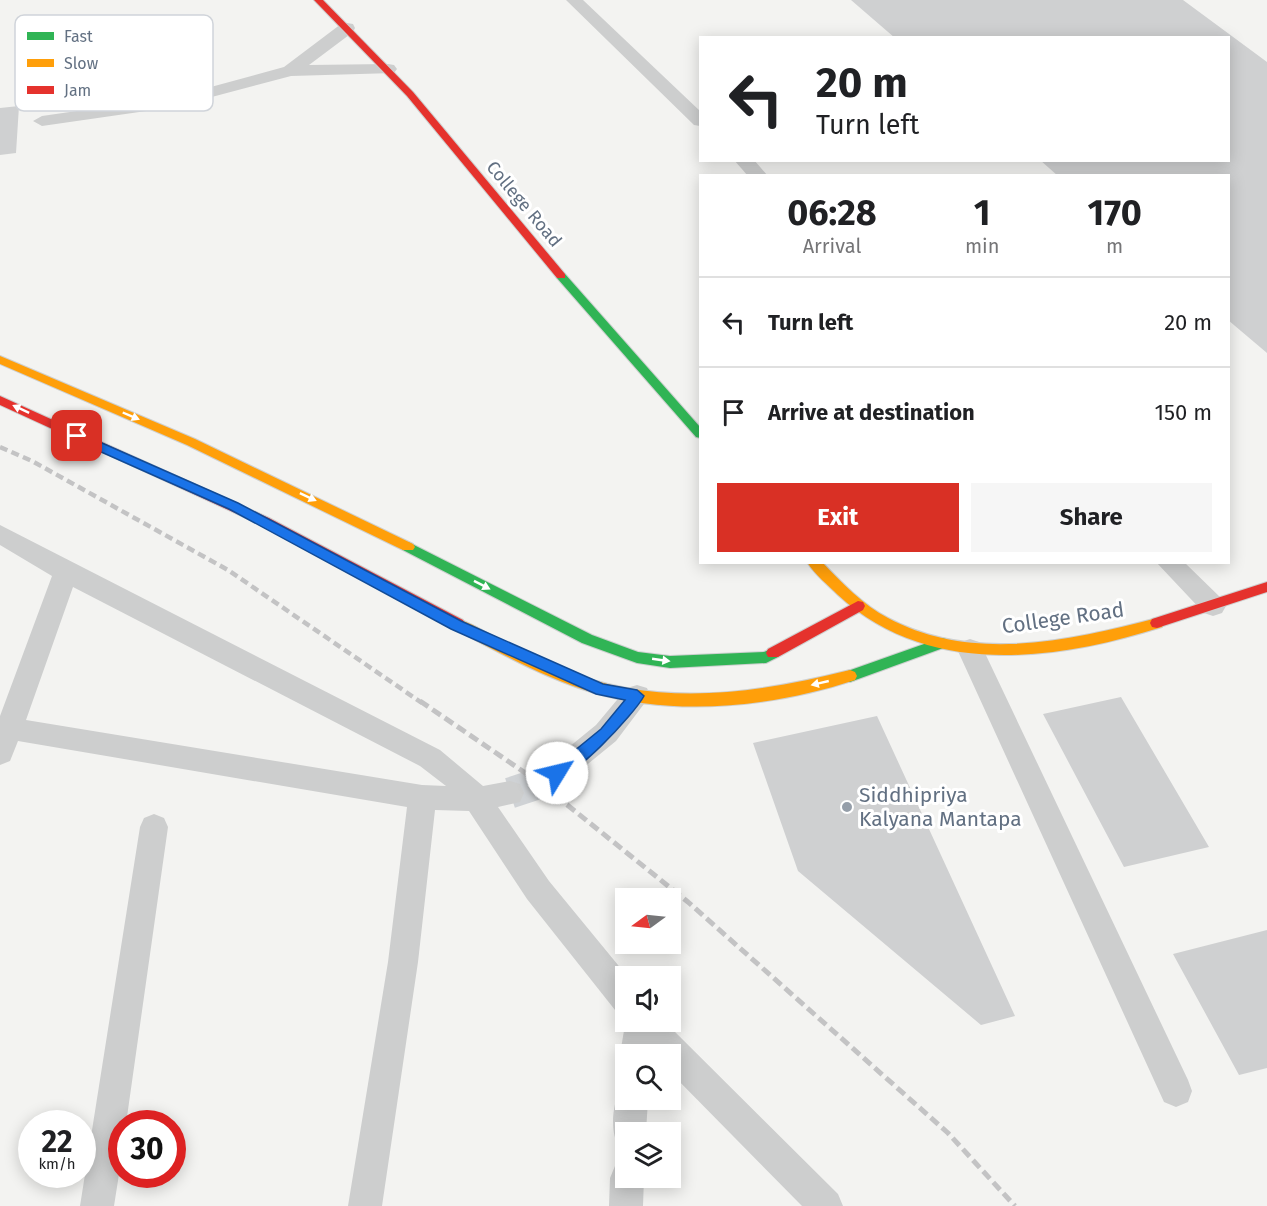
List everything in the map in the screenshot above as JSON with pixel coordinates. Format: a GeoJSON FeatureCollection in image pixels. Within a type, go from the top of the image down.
{"type":"FeatureCollection","features":[{"type":"Feature","properties":{"kind":"street","name":"College Road"},"geometry":{"type":"LineString","coordinates":[[318,0],[388,69],[556,271],[699,433]]}},
{"type":"Feature","properties":{"kind":"street"},"geometry":{"type":"LineString","coordinates":[[573,0],[699,120]]}},
{"type":"Feature","properties":{"kind":"street"},"geometry":{"type":"LineString","coordinates":[[290,71],[347,28]]}},
{"type":"Feature","properties":{"kind":"street"},"geometry":{"type":"LineString","coordinates":[[213,92],[290,71],[388,69]]}},
{"type":"Feature","properties":{"kind":"street"},"geometry":{"type":"LineString","coordinates":[[42,121],[111,111]]}},
{"type":"Feature","properties":{"kind":"street"},"geometry":{"type":"LineString","coordinates":[[745,162],[757,174]]}},
{"type":"Feature","properties":{"kind":"street"},"geometry":{"type":"LineString","coordinates":[[0,360],[191,442],[333,509],[587,639],[637,657],[670,662],[766,657],[858,606]]}},
{"type":"Feature","properties":{"kind":"street"},"geometry":{"type":"LineString","coordinates":[[0,400],[234,506],[456,625],[601,690],[687,703],[775,693],[877,669],[941,643]]}},
{"type":"Feature","properties":{"kind":"street"},"geometry":{"type":"LineString","coordinates":[[0,534],[66,572],[430,758],[459,780],[477,799],[538,890],[615,986]]}},
{"type":"Feature","properties":{"kind":"street","name":"College Road"},"geometry":{"type":"LineString","coordinates":[[815,564],[858,606],[894,627],[941,643],[970,649],[1031,648],[1097,638],[1172,621],[1267,587]]}},
{"type":"Feature","properties":{"kind":"street"},"geometry":{"type":"LineString","coordinates":[[1170,564],[1213,606]]}},
{"type":"Feature","properties":{"kind":"street"},"geometry":{"type":"LineString","coordinates":[[66,572],[3,736],[422,797],[477,799],[510,793]]}},
{"type":"Feature","properties":{"kind":"street"},"geometry":{"type":"LineString","coordinates":[[970,649],[1176,1092]]}},
{"type":"Feature","properties":{"kind":"street"},"geometry":{"type":"LineString","coordinates":[[557,773],[606,733],[637,696]]}},
{"type":"Feature","properties":{"kind":"street"},"geometry":{"type":"LineString","coordinates":[[365,1206],[403,963],[422,797]]}},
{"type":"Feature","properties":{"kind":"street"},"geometry":{"type":"LineString","coordinates":[[97,1206],[154,827]]}},
{"type":"Feature","properties":{"kind":"street"},"geometry":{"type":"LineString","coordinates":[[651,1032],[826,1206]]}},
{"type":"Feature","properties":{"kind":"street"},"geometry":{"type":"LineString","coordinates":[[626,1206],[627,1188]]}},
{"type":"Feature","properties":{"kind":"building"},"geometry":{"type":"Polygon","coordinates":[[[851,0],[1183,0],[1267,62],[1267,353],[1230,322],[1230,174],[1056,174],[1042,162],[1230,162],[1230,36],[893,36],[851,0]]]}},
{"type":"Feature","properties":{"kind":"building"},"geometry":{"type":"Polygon","coordinates":[[[15,106],[15,111],[19,111],[16,153],[0,155],[0,108],[15,106]]]}},
{"type":"Feature","properties":{"kind":"building"},"geometry":{"type":"Polygon","coordinates":[[[1121,697],[1209,847],[1124,867],[1043,714],[1121,697]]]}},
{"type":"Feature","properties":{"kind":"building","name":"Siddhipriya Kalyana Mantapa"},"geometry":{"type":"Polygon","coordinates":[[[877,716],[1015,1016],[981,1025],[798,871],[753,743],[877,716]]]}},
{"type":"Feature","properties":{"kind":"building"},"geometry":{"type":"Polygon","coordinates":[[[1267,930],[1267,1068],[1239,1075],[1173,954],[1267,930]]]}},
{"type":"Feature","properties":{"kind":"tunnel"},"geometry":{"type":"LineString","coordinates":[[510,793],[540,783],[557,773]]}},
{"type":"Feature","properties":{"kind":"railway"},"geometry":{"type":"LineString","coordinates":[[0,447],[32,461],[228,570],[422,703]]}},
{"type":"Feature","properties":{"kind":"railway"},"geometry":{"type":"LineString","coordinates":[[420,701],[540,783],[688,902],[948,1133],[1015,1206]]}},
{"type":"Feature","properties":{"kind":"traffic: fast"},"geometry":{"type":"LineString","coordinates":[[561,276],[699,433]]}},
{"type":"Feature","properties":{"kind":"traffic: fast"},"geometry":{"type":"LineString","coordinates":[[408,547],[587,639],[637,657],[670,662],[766,657],[773,653]]}},
{"type":"Feature","properties":{"kind":"traffic: fast"},"geometry":{"type":"LineString","coordinates":[[850,676],[941,643]]}},
{"type":"Feature","properties":{"kind":"traffic: slow"},"geometry":{"type":"LineString","coordinates":[[0,360],[191,442],[408,547]]}},
{"type":"Feature","properties":{"kind":"traffic: slow"},"geometry":{"type":"LineString","coordinates":[[815,564],[873,616],[915,637],[948,646],[983,650],[1018,650],[1090,640],[1157,623]]}},
{"type":"Feature","properties":{"kind":"traffic: slow"},"geometry":{"type":"LineString","coordinates":[[458,624],[559,674],[625,695],[690,701],[722,700],[787,691],[850,676]]}},
{"type":"Feature","properties":{"kind":"traffic: jam"},"geometry":{"type":"LineString","coordinates":[[318,0],[410,94],[561,276]]}},
{"type":"Feature","properties":{"kind":"traffic: jam"},"geometry":{"type":"LineString","coordinates":[[0,400],[264,521],[458,624]]}},
{"type":"Feature","properties":{"kind":"traffic: jam"},"geometry":{"type":"LineString","coordinates":[[1157,623],[1267,587]]}},
{"type":"Feature","properties":{"kind":"traffic: jam"},"geometry":{"type":"LineString","coordinates":[[773,653],[858,606]]}},
{"type":"Feature","properties":{"kind":"place","name":"Siddhipriya Kalyana Mantapa"},"geometry":{"type":"Point","coordinates":[847,807]}},
{"type":"Feature","properties":{"kind":"route"},"geometry":{"type":"LineString","coordinates":[[77,436],[234,506],[381,582],[456,625],[601,690],[637,696],[606,733],[557,773]]}}]}
